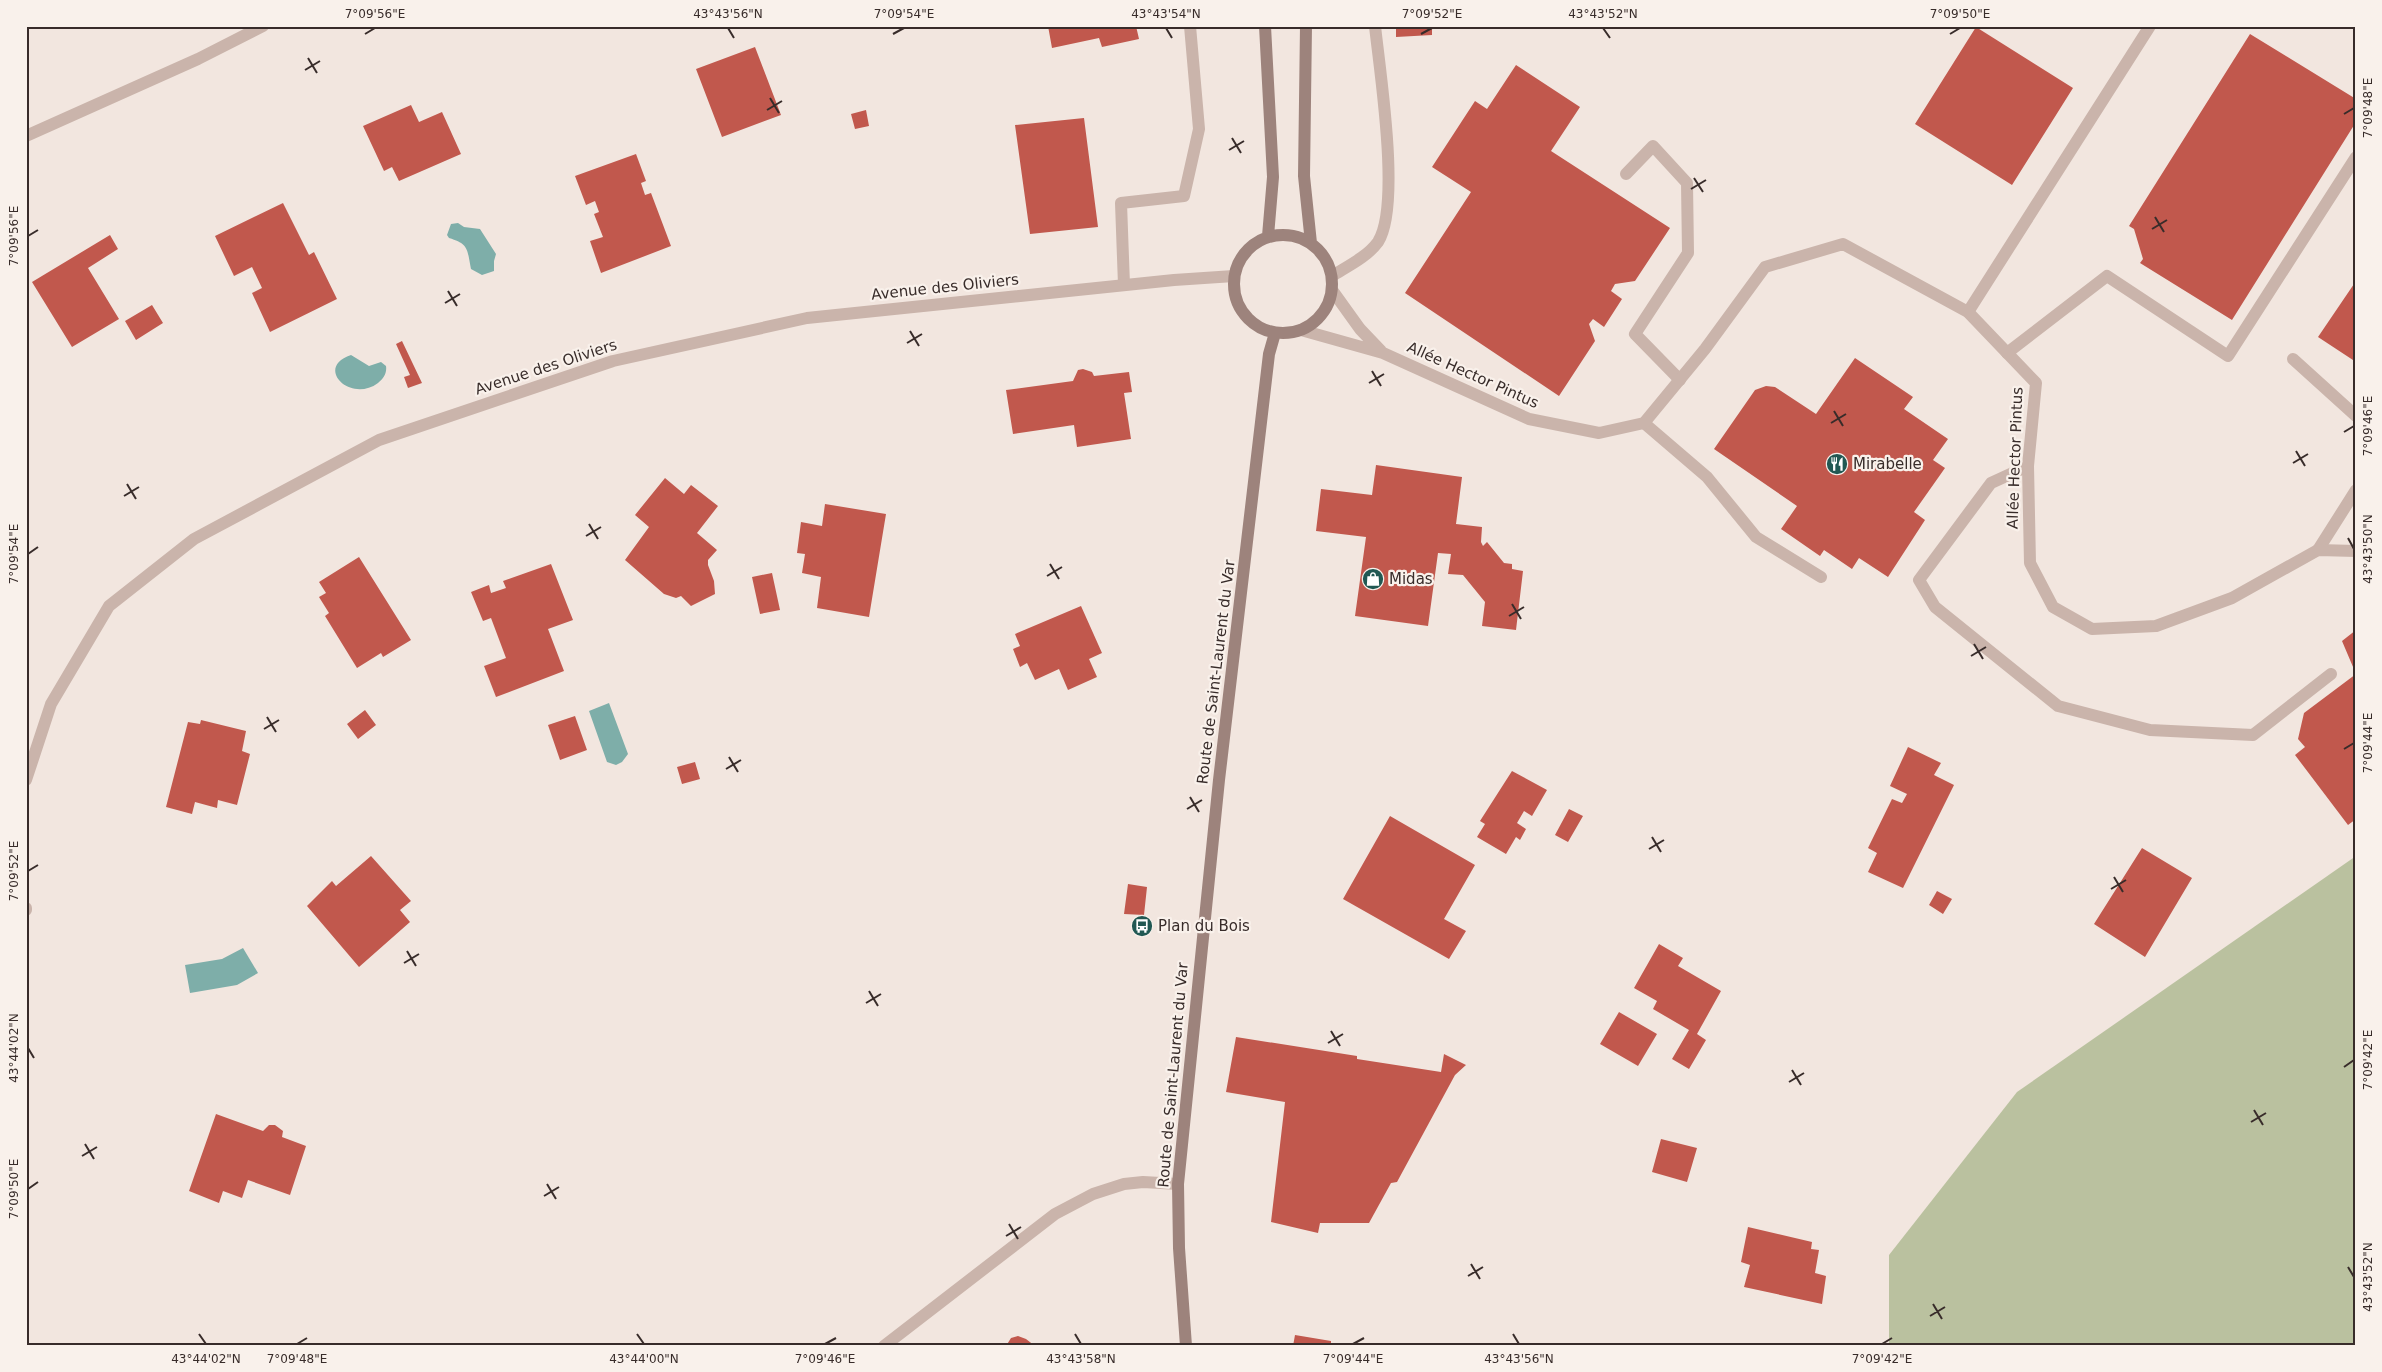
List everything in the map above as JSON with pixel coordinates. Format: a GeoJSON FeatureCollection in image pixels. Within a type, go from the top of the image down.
{"type":"FeatureCollection","features":[{"type":"Feature","properties":{"kind":"main road"},"geometry":{"type":"LineString","coordinates":[[1265,26],[1273,177],[1268,236]]}},
{"type":"Feature","properties":{"kind":"main road"},"geometry":{"type":"LineString","coordinates":[[1306,26],[1304,176],[1311,242]]}},
{"type":"Feature","properties":{"kind":"main road"},"geometry":{"type":"LineString","coordinates":[[1290,234],[1311,242],[1321,251],[1332,276],[1332,290],[1323,314],[1313,324],[1301,330],[1288,333],[1275,332],[1255,324],[1243,312],[1235,297],[1234,276],[1237,265],[1249,247],[1268,236],[1290,234]]}},
{"type":"Feature","properties":{"kind":"main road","name":"Route de Saint-Laurent du Var"},"geometry":{"type":"LineString","coordinates":[[1186,1346],[1179,1248],[1178,1184],[1219,780],[1269,354],[1275,332]]}},
{"type":"Feature","properties":{"kind":"street"},"geometry":{"type":"LineString","coordinates":[[26,136],[198,59],[263,26]]}},
{"type":"Feature","properties":{"kind":"street"},"geometry":{"type":"LineString","coordinates":[[1124,285],[1121,203],[1184,196],[1199,128],[1190,26]]}},
{"type":"Feature","properties":{"kind":"street"},"geometry":{"type":"LineString","coordinates":[[1332,276],[1365,256],[1377,242],[1385,226],[1390,184],[1375,26]]}},
{"type":"Feature","properties":{"kind":"street"},"geometry":{"type":"LineString","coordinates":[[1968,312],[2150,26]]}},
{"type":"Feature","properties":{"kind":"street"},"geometry":{"type":"LineString","coordinates":[[1626,174],[1653,146],[1687,183],[1688,253],[1635,334],[1680,380]]}},
{"type":"Feature","properties":{"kind":"street"},"geometry":{"type":"LineString","coordinates":[[2007,352],[2107,276],[2228,356],[2356,157]]}},
{"type":"Feature","properties":{"kind":"street","name":"Allée Hector Pintus"},"geometry":{"type":"LineString","coordinates":[[1301,330],[1383,353],[1529,419],[1599,433],[1644,423],[1705,350],[1766,267],[1843,244],[1968,312],[2036,383],[2028,466],[2030,564],[2052,607],[2092,629],[2156,626],[2232,598],[2318,550]]}},
{"type":"Feature","properties":{"kind":"street","name":"Avenue des Oliviers"},"geometry":{"type":"LineString","coordinates":[[26,780],[51,704],[110,606],[194,539],[379,440],[613,361],[807,318],[1124,285],[1234,276]]}},
{"type":"Feature","properties":{"kind":"street","name":"Allée Hector Pintus"},"geometry":{"type":"LineString","coordinates":[[1332,290],[1360,329],[1383,353]]}},
{"type":"Feature","properties":{"kind":"street"},"geometry":{"type":"LineString","coordinates":[[2293,359],[2356,416]]}},
{"type":"Feature","properties":{"kind":"street"},"geometry":{"type":"LineString","coordinates":[[1644,423],[1707,477],[1756,537],[1821,577]]}},
{"type":"Feature","properties":{"kind":"street"},"geometry":{"type":"LineString","coordinates":[[2028,466],[1992,483],[1919,580],[1935,607],[2058,706],[2150,730],[2253,735],[2331,674]]}},
{"type":"Feature","properties":{"kind":"street"},"geometry":{"type":"LineString","coordinates":[[2318,550],[2356,490]]}},
{"type":"Feature","properties":{"kind":"street"},"geometry":{"type":"LineString","coordinates":[[2318,550],[2356,551]]}},
{"type":"Feature","properties":{"kind":"street"},"geometry":{"type":"LineString","coordinates":[[884,1346],[1055,1214],[1093,1194],[1124,1184],[1143,1182],[1178,1184]]}},
{"type":"Feature","properties":{"kind":"green space"},"geometry":{"type":"Polygon","coordinates":[[[2356,856],[2356,1346],[1889,1346],[1889,1255],[2017,1092],[2356,856]]]}},
{"type":"Feature","properties":{"kind":"water"},"geometry":{"type":"Polygon","coordinates":[[[458,223],[464,227],[480,229],[496,254],[494,271],[482,275],[471,269],[464,245],[449,238],[447,235],[451,224],[458,223]]]}},
{"type":"Feature","properties":{"kind":"water"},"geometry":{"type":"Polygon","coordinates":[[[351,355],[369,366],[381,362],[386,366],[386,371],[378,383],[367,388],[357,389],[347,387],[340,381],[336,375],[336,367],[340,361],[351,355]]]}},
{"type":"Feature","properties":{"kind":"water"},"geometry":{"type":"Polygon","coordinates":[[[609,703],[628,754],[622,762],[616,765],[607,762],[589,711],[609,703]]]}},
{"type":"Feature","properties":{"kind":"water"},"geometry":{"type":"Polygon","coordinates":[[[243,948],[258,973],[237,985],[190,993],[185,965],[222,959],[243,948]]]}},
{"type":"Feature","properties":{"kind":"building"},"geometry":{"type":"Polygon","coordinates":[[[1048,26],[1136,26],[1139,39],[1102,47],[1099,38],[1052,48],[1048,26]]]}},
{"type":"Feature","properties":{"kind":"building"},"geometry":{"type":"Polygon","coordinates":[[[1396,26],[1432,26],[1432,35],[1396,37],[1396,26]]]}},
{"type":"Feature","properties":{"kind":"building"},"geometry":{"type":"Polygon","coordinates":[[[1976,27],[2073,88],[2012,185],[1915,124],[1976,27]]]}},
{"type":"Feature","properties":{"kind":"building"},"geometry":{"type":"Polygon","coordinates":[[[2250,34],[2356,99],[2356,122],[2232,320],[2140,263],[2143,259],[2134,229],[2129,226],[2250,34]]]}},
{"type":"Feature","properties":{"kind":"building"},"geometry":{"type":"Polygon","coordinates":[[[755,47],[781,115],[722,137],[696,69],[755,47]]]}},
{"type":"Feature","properties":{"kind":"building"},"geometry":{"type":"Polygon","coordinates":[[[1516,65],[1580,107],[1551,151],[1670,228],[1635,281],[1615,284],[1611,291],[1622,299],[1604,327],[1593,319],[1589,324],[1595,341],[1559,396],[1405,293],[1471,192],[1432,167],[1475,101],[1487,109],[1516,65]]]}},
{"type":"Feature","properties":{"kind":"building"},"geometry":{"type":"Polygon","coordinates":[[[411,105],[419,122],[442,112],[461,154],[399,181],[392,167],[384,171],[363,126],[411,105]]]}},
{"type":"Feature","properties":{"kind":"building"},"geometry":{"type":"Polygon","coordinates":[[[866,110],[869,126],[855,129],[851,114],[866,110]]]}},
{"type":"Feature","properties":{"kind":"building"},"geometry":{"type":"Polygon","coordinates":[[[1084,118],[1098,227],[1030,234],[1015,125],[1084,118]]]}},
{"type":"Feature","properties":{"kind":"building"},"geometry":{"type":"Polygon","coordinates":[[[636,154],[646,181],[641,183],[645,195],[651,193],[671,246],[601,273],[590,241],[603,237],[594,214],[599,212],[595,201],[586,205],[575,176],[636,154]]]}},
{"type":"Feature","properties":{"kind":"building"},"geometry":{"type":"Polygon","coordinates":[[[283,203],[309,255],[314,252],[337,299],[270,332],[252,293],[262,288],[252,267],[234,276],[215,236],[283,203]]]}},
{"type":"Feature","properties":{"kind":"building"},"geometry":{"type":"Polygon","coordinates":[[[110,235],[118,249],[88,268],[119,319],[72,347],[32,282],[110,235]]]}},
{"type":"Feature","properties":{"kind":"building"},"geometry":{"type":"Polygon","coordinates":[[[2356,281],[2356,362],[2318,337],[2356,281]]]}},
{"type":"Feature","properties":{"kind":"building"},"geometry":{"type":"Polygon","coordinates":[[[152,305],[163,323],[136,340],[125,321],[152,305]]]}},
{"type":"Feature","properties":{"kind":"building"},"geometry":{"type":"Polygon","coordinates":[[[402,341],[422,383],[408,388],[404,377],[410,375],[396,344],[402,341]]]}},
{"type":"Feature","properties":{"kind":"building","name":"Mirabelle"},"geometry":{"type":"Polygon","coordinates":[[[1855,358],[1913,397],[1904,409],[1948,439],[1933,460],[1945,468],[1914,512],[1925,520],[1888,577],[1859,558],[1852,569],[1824,550],[1820,556],[1781,529],[1797,506],[1714,449],[1755,390],[1766,386],[1775,387],[1816,414],[1855,358]]]}},
{"type":"Feature","properties":{"kind":"building"},"geometry":{"type":"Polygon","coordinates":[[[1083,369],[1092,372],[1094,376],[1129,372],[1132,392],[1124,393],[1131,439],[1077,447],[1074,425],[1013,434],[1006,390],[1073,381],[1078,370],[1083,369]]]}},
{"type":"Feature","properties":{"kind":"building"},"geometry":{"type":"Polygon","coordinates":[[[1376,465],[1462,477],[1456,524],[1482,527],[1481,542],[1483,546],[1487,542],[1504,563],[1512,564],[1512,569],[1523,571],[1516,630],[1482,626],[1485,602],[1463,575],[1448,574],[1451,554],[1438,553],[1428,626],[1355,616],[1366,537],[1316,531],[1321,489],[1372,495],[1376,465]]]}},
{"type":"Feature","properties":{"kind":"building"},"geometry":{"type":"Polygon","coordinates":[[[665,478],[684,494],[691,485],[718,506],[697,533],[717,550],[708,560],[714,581],[715,594],[691,606],[681,596],[676,598],[664,594],[625,560],[649,527],[635,515],[665,478]]]}},
{"type":"Feature","properties":{"kind":"building"},"geometry":{"type":"Polygon","coordinates":[[[825,504],[886,514],[869,617],[817,608],[821,577],[802,573],[805,554],[797,553],[801,522],[822,526],[825,504]]]}},
{"type":"Feature","properties":{"kind":"building"},"geometry":{"type":"Polygon","coordinates":[[[359,557],[411,640],[383,657],[381,653],[357,668],[325,616],[329,613],[319,597],[326,593],[319,582],[359,557]]]}},
{"type":"Feature","properties":{"kind":"building"},"geometry":{"type":"Polygon","coordinates":[[[551,564],[573,620],[548,629],[564,671],[496,697],[484,666],[506,658],[491,618],[483,621],[471,592],[489,585],[491,593],[506,588],[503,581],[551,564]]]}},
{"type":"Feature","properties":{"kind":"building"},"geometry":{"type":"Polygon","coordinates":[[[772,573],[780,610],[760,614],[752,577],[772,573]]]}},
{"type":"Feature","properties":{"kind":"building"},"geometry":{"type":"Polygon","coordinates":[[[1081,606],[1102,653],[1089,659],[1097,677],[1068,690],[1059,669],[1035,680],[1027,663],[1020,667],[1013,649],[1020,646],[1015,634],[1081,606]]]}},
{"type":"Feature","properties":{"kind":"building"},"geometry":{"type":"Polygon","coordinates":[[[2356,630],[2356,674],[2342,641],[2356,630]]]}},
{"type":"Feature","properties":{"kind":"building"},"geometry":{"type":"Polygon","coordinates":[[[2356,674],[2356,819],[2348,825],[2295,755],[2305,747],[2298,739],[2304,713],[2356,674]]]}},
{"type":"Feature","properties":{"kind":"building"},"geometry":{"type":"Polygon","coordinates":[[[365,710],[376,725],[358,739],[347,724],[365,710]]]}},
{"type":"Feature","properties":{"kind":"building"},"geometry":{"type":"Polygon","coordinates":[[[575,716],[587,750],[560,760],[548,725],[575,716]]]}},
{"type":"Feature","properties":{"kind":"building"},"geometry":{"type":"Polygon","coordinates":[[[201,720],[246,731],[242,751],[250,754],[237,805],[218,800],[217,808],[195,802],[192,814],[166,807],[188,722],[200,724],[201,720]]]}},
{"type":"Feature","properties":{"kind":"building"},"geometry":{"type":"Polygon","coordinates":[[[1908,747],[1941,763],[1934,775],[1954,785],[1903,888],[1868,872],[1877,853],[1868,848],[1892,799],[1902,803],[1907,794],[1890,786],[1908,747]]]}},
{"type":"Feature","properties":{"kind":"building"},"geometry":{"type":"Polygon","coordinates":[[[695,762],[700,779],[682,784],[677,767],[695,762]]]}},
{"type":"Feature","properties":{"kind":"building"},"geometry":{"type":"Polygon","coordinates":[[[1512,771],[1547,790],[1532,816],[1524,811],[1517,823],[1526,829],[1520,840],[1516,837],[1506,854],[1477,837],[1485,824],[1480,821],[1512,771]]]}},
{"type":"Feature","properties":{"kind":"building"},"geometry":{"type":"Polygon","coordinates":[[[1569,809],[1583,816],[1568,842],[1555,835],[1569,809]]]}},
{"type":"Feature","properties":{"kind":"building"},"geometry":{"type":"Polygon","coordinates":[[[1390,816],[1475,865],[1444,919],[1466,931],[1449,959],[1343,899],[1390,816]]]}},
{"type":"Feature","properties":{"kind":"building"},"geometry":{"type":"Polygon","coordinates":[[[2142,848],[2192,878],[2145,957],[2094,924],[2142,848]]]}},
{"type":"Feature","properties":{"kind":"building"},"geometry":{"type":"Polygon","coordinates":[[[371,856],[411,901],[400,910],[410,922],[359,967],[307,906],[332,881],[336,886],[371,856]]]}},
{"type":"Feature","properties":{"kind":"building"},"geometry":{"type":"Polygon","coordinates":[[[1128,884],[1147,887],[1144,915],[1124,914],[1128,884]]]}},
{"type":"Feature","properties":{"kind":"building"},"geometry":{"type":"Polygon","coordinates":[[[1937,891],[1952,899],[1943,914],[1929,905],[1937,891]]]}},
{"type":"Feature","properties":{"kind":"building"},"geometry":{"type":"Polygon","coordinates":[[[1659,944],[1683,958],[1678,966],[1721,991],[1697,1034],[1706,1040],[1689,1069],[1672,1059],[1689,1030],[1653,1009],[1657,1001],[1634,988],[1659,944]]]}},
{"type":"Feature","properties":{"kind":"building"},"geometry":{"type":"Polygon","coordinates":[[[1619,1012],[1657,1034],[1638,1066],[1600,1044],[1619,1012]]]}},
{"type":"Feature","properties":{"kind":"building"},"geometry":{"type":"Polygon","coordinates":[[[1236,1037],[1357,1056],[1357,1059],[1441,1072],[1444,1054],[1466,1065],[1455,1075],[1397,1182],[1391,1183],[1369,1223],[1320,1223],[1318,1233],[1271,1222],[1285,1102],[1226,1092],[1236,1037]]]}},
{"type":"Feature","properties":{"kind":"building"},"geometry":{"type":"Polygon","coordinates":[[[216,1114],[263,1131],[269,1125],[275,1125],[283,1131],[282,1137],[306,1146],[290,1195],[248,1180],[242,1198],[223,1191],[219,1203],[189,1191],[216,1114]]]}},
{"type":"Feature","properties":{"kind":"building"},"geometry":{"type":"Polygon","coordinates":[[[1661,1139],[1697,1148],[1687,1182],[1652,1172],[1661,1139]]]}},
{"type":"Feature","properties":{"kind":"building"},"geometry":{"type":"Polygon","coordinates":[[[1748,1227],[1812,1242],[1811,1249],[1819,1250],[1815,1273],[1826,1276],[1822,1304],[1744,1287],[1750,1265],[1741,1262],[1748,1227]]]}},
{"type":"Feature","properties":{"kind":"building"},"geometry":{"type":"Polygon","coordinates":[[[1295,1335],[1331,1341],[1331,1346],[1293,1346],[1295,1335]]]}},
{"type":"Feature","properties":{"kind":"building"},"geometry":{"type":"Polygon","coordinates":[[[1018,1336],[1035,1346],[1006,1346],[1011,1338],[1018,1336]]]}},
{"type":"Feature","properties":{"kind":"place","name":"Mirabelle"},"geometry":{"type":"Point","coordinates":[1837,464]}},
{"type":"Feature","properties":{"kind":"place","name":"Midas"},"geometry":{"type":"Point","coordinates":[1373,579]}},
{"type":"Feature","properties":{"kind":"place","name":"Plan du Bois"},"geometry":{"type":"Point","coordinates":[1142,926]}}]}
